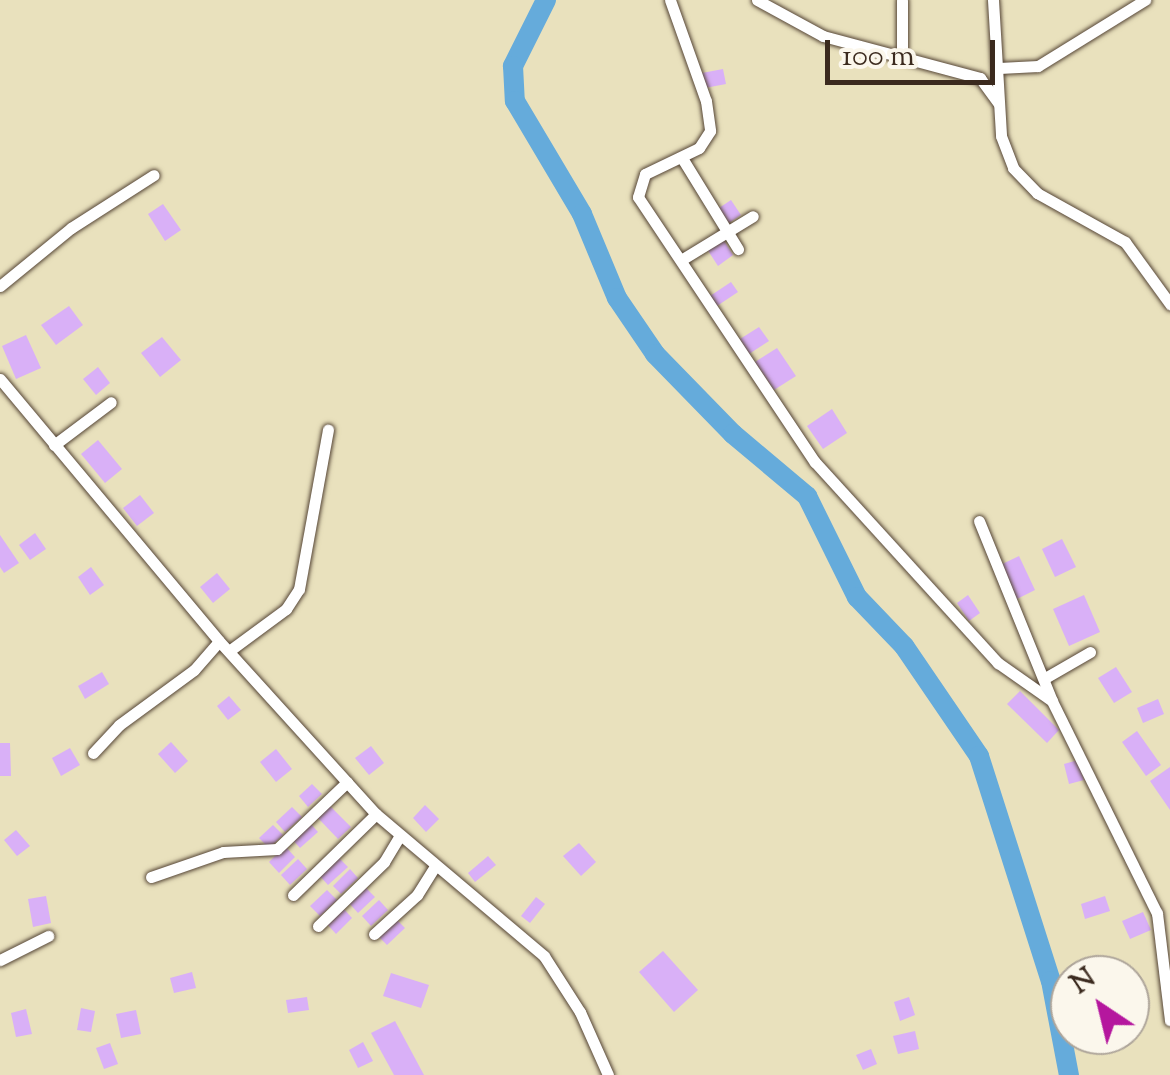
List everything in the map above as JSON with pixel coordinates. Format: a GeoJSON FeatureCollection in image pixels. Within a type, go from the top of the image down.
{"type":"FeatureCollection","features":[{"type":"Feature","properties":{"kind":"street"},"geometry":{"type":"LineString","coordinates":[[670,0],[709,116],[708,138],[682,158],[644,174],[636,190],[815,462],[998,663],[1052,701]]}},
{"type":"Feature","properties":{"kind":"street"},"geometry":{"type":"LineString","coordinates":[[757,0],[823,36],[980,78],[999,104]]}},
{"type":"Feature","properties":{"kind":"street"},"geometry":{"type":"LineString","coordinates":[[902,0],[902,55]]}},
{"type":"Feature","properties":{"kind":"street"},"geometry":{"type":"LineString","coordinates":[[993,0],[1002,136],[1019,177],[1116,234],[1170,304]]}},
{"type":"Feature","properties":{"kind":"street"},"geometry":{"type":"LineString","coordinates":[[980,78],[998,70],[1038,66],[1145,0]]}},
{"type":"Feature","properties":{"kind":"street"},"geometry":{"type":"LineString","coordinates":[[682,158],[738,250]]}},
{"type":"Feature","properties":{"kind":"street"},"geometry":{"type":"LineString","coordinates":[[0,286],[71,228],[154,175]]}},
{"type":"Feature","properties":{"kind":"street"},"geometry":{"type":"LineString","coordinates":[[681,260],[753,216]]}},
{"type":"Feature","properties":{"kind":"street"},"geometry":{"type":"LineString","coordinates":[[0,379],[224,646],[376,814],[554,968],[608,1075]]}},
{"type":"Feature","properties":{"kind":"street"},"geometry":{"type":"LineString","coordinates":[[54,445],[112,402]]}},
{"type":"Feature","properties":{"kind":"street"},"geometry":{"type":"LineString","coordinates":[[93,753],[119,725],[224,646],[286,609],[299,589],[328,430]]}},
{"type":"Feature","properties":{"kind":"street"},"geometry":{"type":"LineString","coordinates":[[979,522],[998,582],[1045,678],[1052,701],[1166,932],[1170,1020]]}},
{"type":"Feature","properties":{"kind":"street"},"geometry":{"type":"LineString","coordinates":[[1045,678],[1090,652]]}},
{"type":"Feature","properties":{"kind":"street"},"geometry":{"type":"LineString","coordinates":[[152,877],[223,852],[277,849],[347,782]]}},
{"type":"Feature","properties":{"kind":"street"},"geometry":{"type":"LineString","coordinates":[[293,896],[376,814]]}},
{"type":"Feature","properties":{"kind":"street"},"geometry":{"type":"LineString","coordinates":[[318,926],[384,862],[400,835]]}},
{"type":"Feature","properties":{"kind":"street"},"geometry":{"type":"LineString","coordinates":[[374,934],[418,896],[434,868]]}},
{"type":"Feature","properties":{"kind":"street"},"geometry":{"type":"LineString","coordinates":[[0,960],[48,936]]}},
{"type":"Feature","properties":{"kind":"building"},"geometry":{"type":"Polygon","coordinates":[[[723,69],[726,84],[705,88],[702,73],[723,69]]]}},
{"type":"Feature","properties":{"kind":"building"},"geometry":{"type":"Polygon","coordinates":[[[731,200],[741,215],[729,223],[719,208],[731,200]]]}},
{"type":"Feature","properties":{"kind":"building"},"geometry":{"type":"Polygon","coordinates":[[[163,204],[181,230],[165,241],[148,214],[163,204]]]}},
{"type":"Feature","properties":{"kind":"building"},"geometry":{"type":"Polygon","coordinates":[[[721,236],[733,255],[718,266],[705,246],[721,236]]]}},
{"type":"Feature","properties":{"kind":"building"},"geometry":{"type":"Polygon","coordinates":[[[731,282],[738,292],[717,306],[710,296],[731,282]]]}},
{"type":"Feature","properties":{"kind":"building"},"geometry":{"type":"Polygon","coordinates":[[[69,306],[83,325],[56,345],[41,325],[69,306]]]}},
{"type":"Feature","properties":{"kind":"building"},"geometry":{"type":"Polygon","coordinates":[[[759,327],[769,341],[749,354],[740,339],[759,327]]]}},
{"type":"Feature","properties":{"kind":"building"},"geometry":{"type":"Polygon","coordinates":[[[26,335],[41,368],[16,379],[2,346],[26,335]]]}},
{"type":"Feature","properties":{"kind":"building"},"geometry":{"type":"Polygon","coordinates":[[[162,337],[181,360],[160,377],[141,353],[162,337]]]}},
{"type":"Feature","properties":{"kind":"building"},"geometry":{"type":"Polygon","coordinates":[[[777,348],[796,376],[774,390],[755,362],[777,348]]]}},
{"type":"Feature","properties":{"kind":"building"},"geometry":{"type":"Polygon","coordinates":[[[98,367],[110,383],[96,395],[83,379],[98,367]]]}},
{"type":"Feature","properties":{"kind":"building"},"geometry":{"type":"Polygon","coordinates":[[[832,409],[847,433],[823,449],[807,426],[832,409]]]}},
{"type":"Feature","properties":{"kind":"building"},"geometry":{"type":"Polygon","coordinates":[[[98,440],[122,469],[105,483],[81,454],[98,440]]]}},
{"type":"Feature","properties":{"kind":"building"},"geometry":{"type":"Polygon","coordinates":[[[140,495],[154,513],[137,526],[123,508],[140,495]]]}},
{"type":"Feature","properties":{"kind":"building"},"geometry":{"type":"Polygon","coordinates":[[[35,533],[46,549],[30,560],[19,545],[35,533]]]}},
{"type":"Feature","properties":{"kind":"building"},"geometry":{"type":"Polygon","coordinates":[[[0,535],[19,563],[4,573],[0,567],[0,535]]]}},
{"type":"Feature","properties":{"kind":"building"},"geometry":{"type":"Polygon","coordinates":[[[1062,539],[1076,567],[1055,577],[1042,549],[1062,539]]]}},
{"type":"Feature","properties":{"kind":"building"},"geometry":{"type":"Polygon","coordinates":[[[1019,556],[1035,590],[1013,601],[996,567],[1019,556]]]}},
{"type":"Feature","properties":{"kind":"building"},"geometry":{"type":"Polygon","coordinates":[[[91,567],[104,585],[90,595],[78,577],[91,567]]]}},
{"type":"Feature","properties":{"kind":"building"},"geometry":{"type":"Polygon","coordinates":[[[217,573],[230,589],[213,603],[200,587],[217,573]]]}},
{"type":"Feature","properties":{"kind":"building"},"geometry":{"type":"Polygon","coordinates":[[[968,595],[980,613],[969,621],[957,603],[968,595]]]}},
{"type":"Feature","properties":{"kind":"building"},"geometry":{"type":"Polygon","coordinates":[[[1084,595],[1100,632],[1069,646],[1053,609],[1084,595]]]}},
{"type":"Feature","properties":{"kind":"building"},"geometry":{"type":"Polygon","coordinates":[[[1116,667],[1132,692],[1114,703],[1098,678],[1116,667]]]}},
{"type":"Feature","properties":{"kind":"building"},"geometry":{"type":"Polygon","coordinates":[[[102,672],[109,684],[85,699],[78,686],[102,672]]]}},
{"type":"Feature","properties":{"kind":"building"},"geometry":{"type":"Polygon","coordinates":[[[1020,691],[1059,730],[1047,743],[1007,704],[1020,691]]]}},
{"type":"Feature","properties":{"kind":"building"},"geometry":{"type":"Polygon","coordinates":[[[229,696],[241,710],[228,720],[217,706],[229,696]]]}},
{"type":"Feature","properties":{"kind":"building"},"geometry":{"type":"Polygon","coordinates":[[[1158,699],[1164,714],[1143,723],[1137,708],[1158,699]]]}},
{"type":"Feature","properties":{"kind":"building"},"geometry":{"type":"Polygon","coordinates":[[[1137,731],[1161,765],[1146,776],[1122,742],[1137,731]]]}},
{"type":"Feature","properties":{"kind":"building"},"geometry":{"type":"Polygon","coordinates":[[[171,742],[188,761],[175,773],[158,754],[171,742]]]}},
{"type":"Feature","properties":{"kind":"building"},"geometry":{"type":"Polygon","coordinates":[[[0,743],[10,743],[11,776],[0,776],[0,743]]]}},
{"type":"Feature","properties":{"kind":"building"},"geometry":{"type":"Polygon","coordinates":[[[371,746],[384,763],[369,775],[355,758],[371,746]]]}},
{"type":"Feature","properties":{"kind":"building"},"geometry":{"type":"Polygon","coordinates":[[[70,748],[80,765],[61,776],[52,758],[70,748]]]}},
{"type":"Feature","properties":{"kind":"building"},"geometry":{"type":"Polygon","coordinates":[[[276,749],[292,769],[276,782],[260,762],[276,749]]]}},
{"type":"Feature","properties":{"kind":"building"},"geometry":{"type":"Polygon","coordinates":[[[1078,760],[1084,780],[1069,784],[1064,764],[1078,760]]]}},
{"type":"Feature","properties":{"kind":"building"},"geometry":{"type":"Polygon","coordinates":[[[1170,767],[1170,810],[1150,781],[1170,767]]]}},
{"type":"Feature","properties":{"kind":"building"},"geometry":{"type":"Polygon","coordinates":[[[312,784],[322,794],[308,807],[299,796],[312,784]]]}},
{"type":"Feature","properties":{"kind":"building"},"geometry":{"type":"Polygon","coordinates":[[[425,805],[439,819],[426,832],[413,818],[425,805]]]}},
{"type":"Feature","properties":{"kind":"building"},"geometry":{"type":"Polygon","coordinates":[[[330,806],[351,827],[338,839],[318,818],[330,806]]]}},
{"type":"Feature","properties":{"kind":"building"},"geometry":{"type":"Polygon","coordinates":[[[292,807],[302,817],[285,832],[276,822],[292,807]]]}},
{"type":"Feature","properties":{"kind":"building"},"geometry":{"type":"Polygon","coordinates":[[[310,823],[318,832],[300,848],[292,839],[310,823]]]}},
{"type":"Feature","properties":{"kind":"building"},"geometry":{"type":"Polygon","coordinates":[[[273,825],[283,835],[269,848],[259,838],[273,825]]]}},
{"type":"Feature","properties":{"kind":"building"},"geometry":{"type":"Polygon","coordinates":[[[16,830],[30,846],[17,856],[4,840],[16,830]]]}},
{"type":"Feature","properties":{"kind":"building"},"geometry":{"type":"Polygon","coordinates":[[[579,843],[596,862],[581,876],[563,856],[579,843]]]}},
{"type":"Feature","properties":{"kind":"building"},"geometry":{"type":"Polygon","coordinates":[[[285,846],[295,857],[279,873],[269,862],[285,846]]]}},
{"type":"Feature","properties":{"kind":"building"},"geometry":{"type":"Polygon","coordinates":[[[336,855],[348,867],[328,885],[317,873],[336,855]]]}},
{"type":"Feature","properties":{"kind":"building"},"geometry":{"type":"Polygon","coordinates":[[[488,856],[496,865],[475,882],[468,873],[488,856]]]}},
{"type":"Feature","properties":{"kind":"building"},"geometry":{"type":"Polygon","coordinates":[[[298,859],[307,869],[290,885],[281,875],[298,859]]]}},
{"type":"Feature","properties":{"kind":"building"},"geometry":{"type":"Polygon","coordinates":[[[350,869],[358,878],[341,894],[333,886],[350,869]]]}},
{"type":"Feature","properties":{"kind":"building"},"geometry":{"type":"Polygon","coordinates":[[[365,887],[375,897],[358,913],[349,903],[365,887]]]}},
{"type":"Feature","properties":{"kind":"building"},"geometry":{"type":"Polygon","coordinates":[[[327,890],[337,900],[320,916],[310,906],[327,890]]]}},
{"type":"Feature","properties":{"kind":"building"},"geometry":{"type":"Polygon","coordinates":[[[46,896],[51,923],[33,927],[28,899],[46,896]]]}},
{"type":"Feature","properties":{"kind":"building"},"geometry":{"type":"Polygon","coordinates":[[[1105,896],[1110,911],[1085,919],[1081,904],[1105,896]]]}},
{"type":"Feature","properties":{"kind":"building"},"geometry":{"type":"Polygon","coordinates":[[[536,897],[545,904],[530,923],[521,916],[536,897]]]}},
{"type":"Feature","properties":{"kind":"building"},"geometry":{"type":"Polygon","coordinates":[[[379,900],[388,910],[371,926],[362,916],[379,900]]]}},
{"type":"Feature","properties":{"kind":"building"},"geometry":{"type":"Polygon","coordinates":[[[343,908],[352,918],[336,934],[327,924],[343,908]]]}},
{"type":"Feature","properties":{"kind":"building"},"geometry":{"type":"Polygon","coordinates":[[[1143,912],[1151,930],[1130,939],[1122,921],[1143,912]]]}},
{"type":"Feature","properties":{"kind":"building"},"geometry":{"type":"Polygon","coordinates":[[[395,918],[405,928],[387,945],[377,935],[395,918]]]}},
{"type":"Feature","properties":{"kind":"building"},"geometry":{"type":"Polygon","coordinates":[[[663,951],[698,990],[674,1012],[639,972],[663,951]]]}},
{"type":"Feature","properties":{"kind":"building"},"geometry":{"type":"Polygon","coordinates":[[[192,972],[196,988],[174,993],[170,978],[192,972]]]}},
{"type":"Feature","properties":{"kind":"building"},"geometry":{"type":"Polygon","coordinates":[[[391,973],[429,985],[421,1008],[383,996],[391,973]]]}},
{"type":"Feature","properties":{"kind":"building"},"geometry":{"type":"Polygon","coordinates":[[[307,997],[309,1010],[288,1013],[286,1000],[307,997]]]}},
{"type":"Feature","properties":{"kind":"building"},"geometry":{"type":"Polygon","coordinates":[[[909,997],[915,1015],[900,1021],[894,1002],[909,997]]]}},
{"type":"Feature","properties":{"kind":"building"},"geometry":{"type":"Polygon","coordinates":[[[81,1008],[95,1011],[91,1032],[77,1030],[81,1008]]]}},
{"type":"Feature","properties":{"kind":"building"},"geometry":{"type":"Polygon","coordinates":[[[26,1009],[32,1034],[16,1037],[11,1013],[26,1009]]]}},
{"type":"Feature","properties":{"kind":"building"},"geometry":{"type":"Polygon","coordinates":[[[136,1010],[141,1034],[121,1038],[116,1014],[136,1010]]]}},
{"type":"Feature","properties":{"kind":"building"},"geometry":{"type":"Polygon","coordinates":[[[395,1021],[424,1075],[394,1075],[371,1033],[395,1021]]]}},
{"type":"Feature","properties":{"kind":"building"},"geometry":{"type":"Polygon","coordinates":[[[915,1031],[919,1049],[898,1054],[893,1036],[915,1031]]]}},
{"type":"Feature","properties":{"kind":"building"},"geometry":{"type":"Polygon","coordinates":[[[363,1042],[373,1061],[358,1068],[349,1050],[363,1042]]]}},
{"type":"Feature","properties":{"kind":"building"},"geometry":{"type":"Polygon","coordinates":[[[110,1043],[118,1064],[104,1069],[96,1048],[110,1043]]]}},
{"type":"Feature","properties":{"kind":"building"},"geometry":{"type":"Polygon","coordinates":[[[871,1049],[877,1064],[863,1070],[856,1055],[871,1049]]]}},
{"type":"Feature","properties":{"kind":"waterway"},"geometry":{"type":"LineString","coordinates":[[546,0],[513,66],[515,101],[582,214],[617,298],[655,354],[733,434],[807,496],[857,597],[904,646],[979,756],[1051,981],[1069,1075]]}}]}
